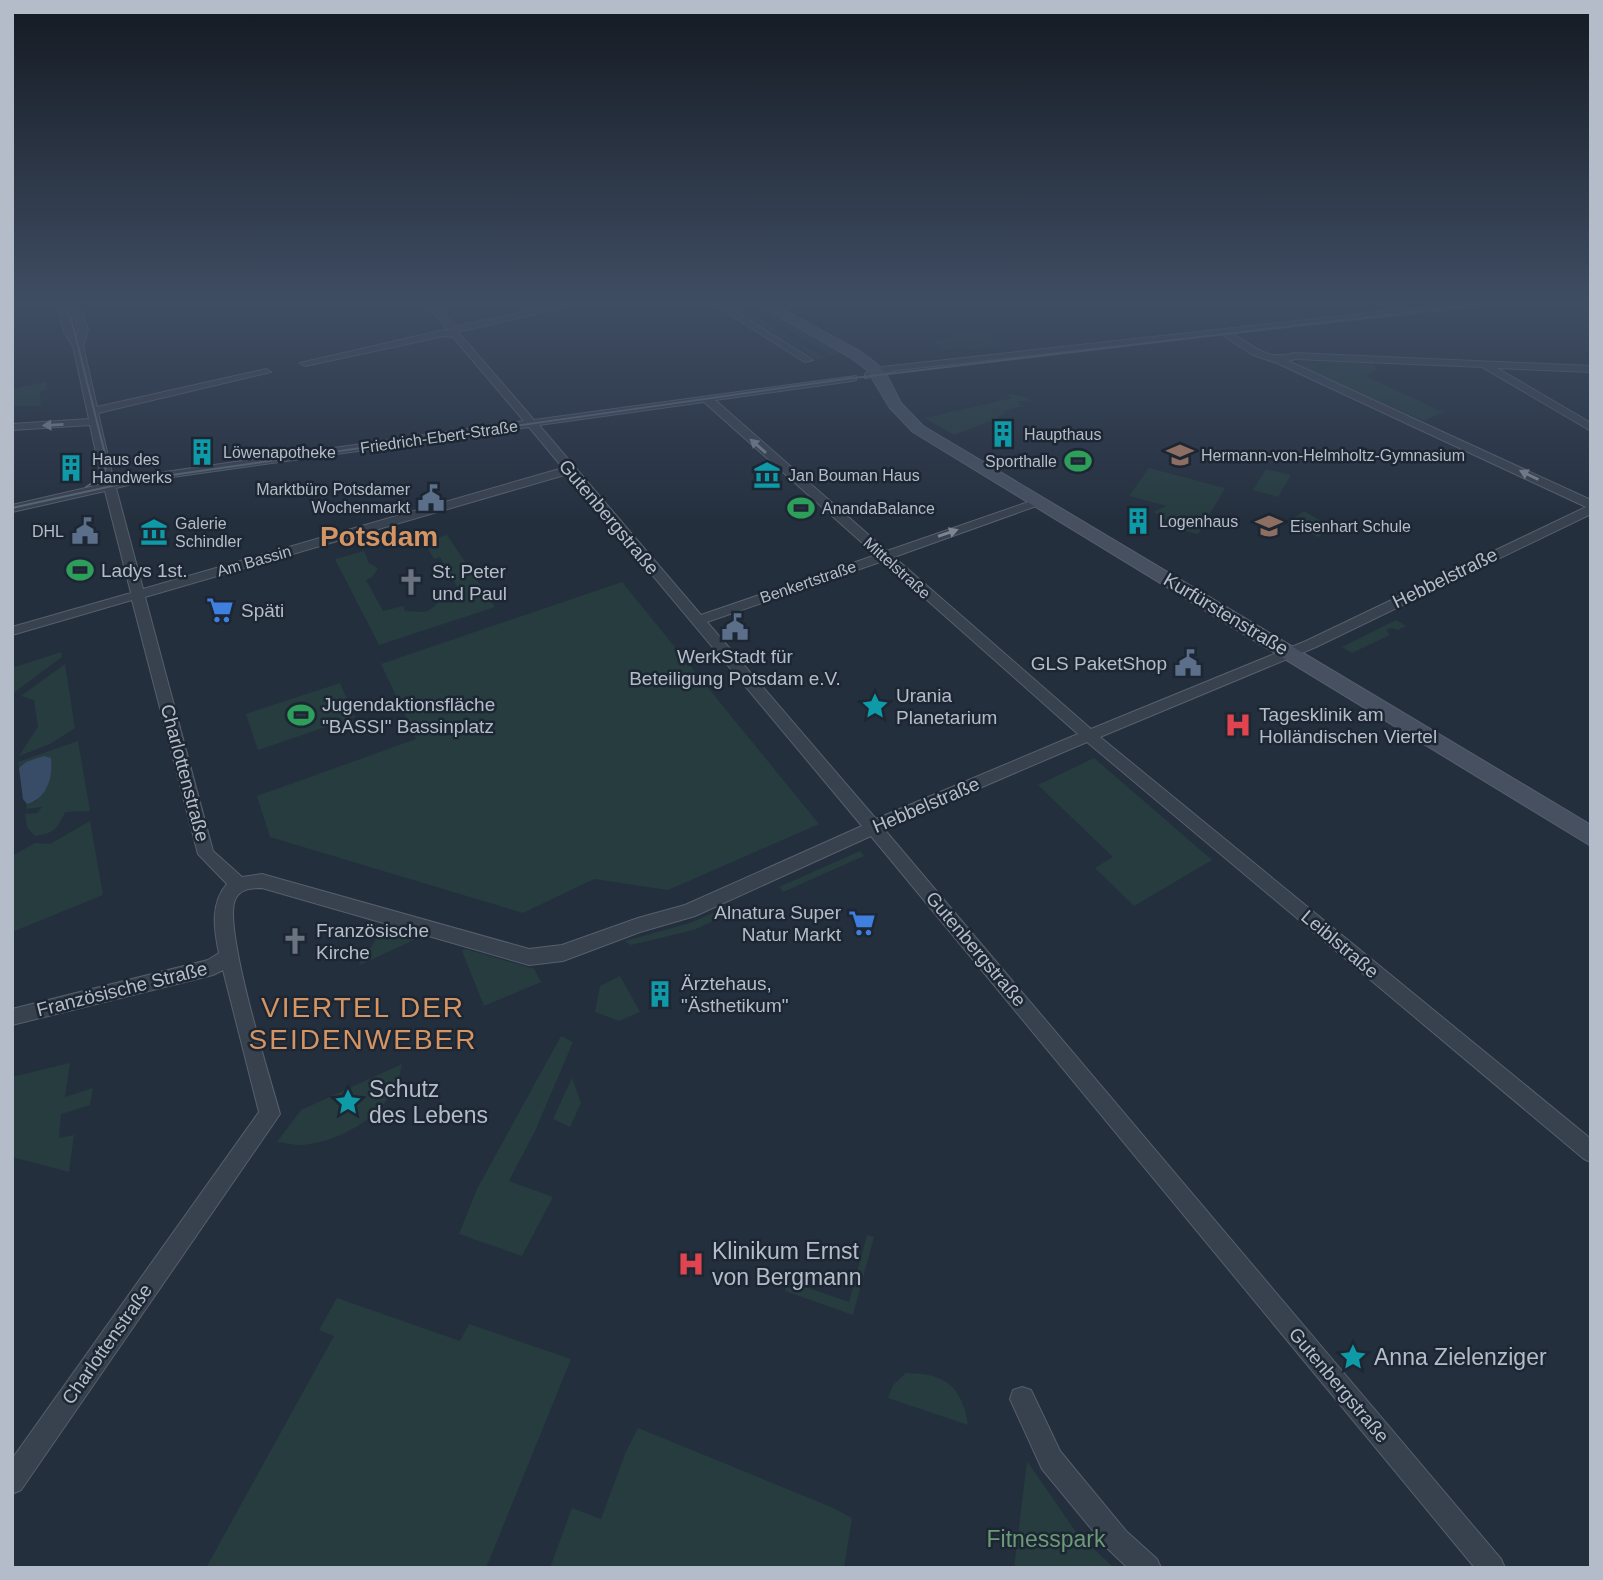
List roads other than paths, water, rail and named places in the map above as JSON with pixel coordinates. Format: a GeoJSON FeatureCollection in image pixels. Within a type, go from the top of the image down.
{"type":"FeatureCollection","features":[{"type":"Feature","properties":{"kind":"street","name":"Charlottenstraße"},"geometry":{"type":"LineString","coordinates":[[12,1481],[270,1114],[229,956],[224,919],[225,902],[229,893],[239,884],[206,854],[109,485],[84,376]]}},
{"type":"Feature","properties":{"kind":"street"},"geometry":{"type":"LineString","coordinates":[[12,427],[92,417],[252,376]]}},
{"type":"Feature","properties":{"kind":"street","name":"Gutenbergstraße"},"geometry":{"type":"LineString","coordinates":[[491,376],[873,827],[1492,1568]]}},
{"type":"Feature","properties":{"kind":"street","name":"Friedrich-Ebert-Straße"},"geometry":{"type":"LineString","coordinates":[[12,500],[78,488],[866,376]]}},
{"type":"Feature","properties":{"kind":"street","name":"Kurfürstenstraße"},"geometry":{"type":"LineString","coordinates":[[877,376],[895,405],[918,429],[1591,837]]}},
{"type":"Feature","properties":{"kind":"street"},"geometry":{"type":"LineString","coordinates":[[1311,376],[1591,507]]}},
{"type":"Feature","properties":{"kind":"street"},"geometry":{"type":"LineString","coordinates":[[1503,376],[1591,428]]}},
{"type":"Feature","properties":{"kind":"street","name":"Mittelstraße"},"geometry":{"type":"LineString","coordinates":[[707,399],[1088,736]]}},
{"type":"Feature","properties":{"kind":"street","name":"Am Bassin"},"geometry":{"type":"LineString","coordinates":[[12,631],[376,521],[570,470]]}},
{"type":"Feature","properties":{"kind":"street","name":"Friedrich-Ebert-Straße"},"geometry":{"type":"LineString","coordinates":[[12,509],[109,485]]}},
{"type":"Feature","properties":{"kind":"street","name":"Benkertstraße"},"geometry":{"type":"LineString","coordinates":[[698,621],[1038,502]]}},
{"type":"Feature","properties":{"kind":"street","name":"Hebbelstraße"},"geometry":{"type":"LineString","coordinates":[[239,884],[252,880],[262,881],[528,957],[563,953],[638,925],[689,911],[873,827],[1311,644],[1591,507]]}},
{"type":"Feature","properties":{"kind":"street","name":"Leiblstraße"},"geometry":{"type":"LineString","coordinates":[[1088,736],[1591,1152]]}},
{"type":"Feature","properties":{"kind":"street","name":"Französische Straße"},"geometry":{"type":"LineString","coordinates":[[12,1017],[213,967],[229,956]]}},
{"type":"Feature","properties":{"kind":"street"},"geometry":{"type":"LineString","coordinates":[[1022,1399],[1051,1460],[1117,1541],[1148,1568]]}},
{"type":"Feature","properties":{"kind":"water"},"geometry":{"type":"Polygon","coordinates":[[[44,756],[51,758],[50,780],[44,792],[27,804],[23,799],[19,768],[26,762],[44,756]]]}},
{"type":"Feature","properties":{"kind":"tram line"},"geometry":{"type":"LineString","coordinates":[[85,376],[107,462],[104,475],[86,487]]}},
{"type":"Feature","properties":{"kind":"tram line"},"geometry":{"type":"LineString","coordinates":[[854,378],[873,376]]}},
{"type":"Feature","properties":{"kind":"tram line"},"geometry":{"type":"LineString","coordinates":[[12,508],[144,479],[852,378]]}},
{"type":"Feature","properties":{"kind":"place","name":"Haupthaus"},"geometry":{"type":"Point","coordinates":[1003,434]}},
{"type":"Feature","properties":{"kind":"place","name":"Löwenapotheke"},"geometry":{"type":"Point","coordinates":[202,452]}},
{"type":"Feature","properties":{"kind":"place","name":"Hermann-von-Helmholtz-Gymnasium"},"geometry":{"type":"Point","coordinates":[1180,455]}},
{"type":"Feature","properties":{"kind":"place","name":"Sporthalle"},"geometry":{"type":"Point","coordinates":[1078,461]}},
{"type":"Feature","properties":{"kind":"place","name":"Haus des Handwerks"},"geometry":{"type":"Point","coordinates":[71,468]}},
{"type":"Feature","properties":{"kind":"place","name":"Jan Bouman Haus"},"geometry":{"type":"Point","coordinates":[767,475]}},
{"type":"Feature","properties":{"kind":"place","name":"Marktbüro Potsdamer Wochenmarkt"},"geometry":{"type":"Point","coordinates":[431,498]}},
{"type":"Feature","properties":{"kind":"place","name":"AnandaBalance"},"geometry":{"type":"Point","coordinates":[801,508]}},
{"type":"Feature","properties":{"kind":"place","name":"Logenhaus"},"geometry":{"type":"Point","coordinates":[1138,521]}},
{"type":"Feature","properties":{"kind":"place","name":"Eisenhart Schule"},"geometry":{"type":"Point","coordinates":[1269,526]}},
{"type":"Feature","properties":{"kind":"place","name":"DHL"},"geometry":{"type":"Point","coordinates":[85,531]}},
{"type":"Feature","properties":{"kind":"place","name":"Galerie Schindler"},"geometry":{"type":"Point","coordinates":[154,532]}},
{"type":"Feature","properties":{"kind":"place","name":"Ladys 1st."},"geometry":{"type":"Point","coordinates":[80,570]}},
{"type":"Feature","properties":{"kind":"place","name":"St. Peter und Paul"},"geometry":{"type":"Point","coordinates":[411,582]}},
{"type":"Feature","properties":{"kind":"place","name":"Späti"},"geometry":{"type":"Point","coordinates":[220,610]}},
{"type":"Feature","properties":{"kind":"place","name":"WerkStadt für Beteiligung Potsdam e.V."},"geometry":{"type":"Point","coordinates":[735,627]}},
{"type":"Feature","properties":{"kind":"place","name":"GLS PaketShop"},"geometry":{"type":"Point","coordinates":[1188,663]}},
{"type":"Feature","properties":{"kind":"place","name":"Urania Planetarium"},"geometry":{"type":"Point","coordinates":[875,706]}},
{"type":"Feature","properties":{"kind":"place","name":"Jugendaktionsfläche \"BASSI\" Bassinplatz"},"geometry":{"type":"Point","coordinates":[301,715]}},
{"type":"Feature","properties":{"kind":"place","name":"Tagesklinik am Holländischen Viertel"},"geometry":{"type":"Point","coordinates":[1238,725]}},
{"type":"Feature","properties":{"kind":"place","name":"Alnatura Super Natur Markt"},"geometry":{"type":"Point","coordinates":[862,923]}},
{"type":"Feature","properties":{"kind":"place","name":"Französische Kirche"},"geometry":{"type":"Point","coordinates":[295,941]}},
{"type":"Feature","properties":{"kind":"place","name":"Ärztehaus, \"Ästhetikum\""},"geometry":{"type":"Point","coordinates":[660,994]}},
{"type":"Feature","properties":{"kind":"place","name":"Schutz des Lebens"},"geometry":{"type":"Point","coordinates":[348,1102]}},
{"type":"Feature","properties":{"kind":"place","name":"Klinikum Ernst von Bergmann"},"geometry":{"type":"Point","coordinates":[691,1264]}},
{"type":"Feature","properties":{"kind":"place","name":"Anna Zielenziger"},"geometry":{"type":"Point","coordinates":[1353,1357]}},
{"type":"Feature","properties":{"kind":"district","name":"Potsdam"},"geometry":{"type":"Point","coordinates":[379,536]}},
{"type":"Feature","properties":{"kind":"district","name":"VIERTEL DER SEIDENWEBER"},"geometry":{"type":"Point","coordinates":[363,1023]}},
{"type":"Feature","properties":{"kind":"park label","name":"Fitnesspark"},"geometry":{"type":"Point","coordinates":[1046,1539]}}]}
